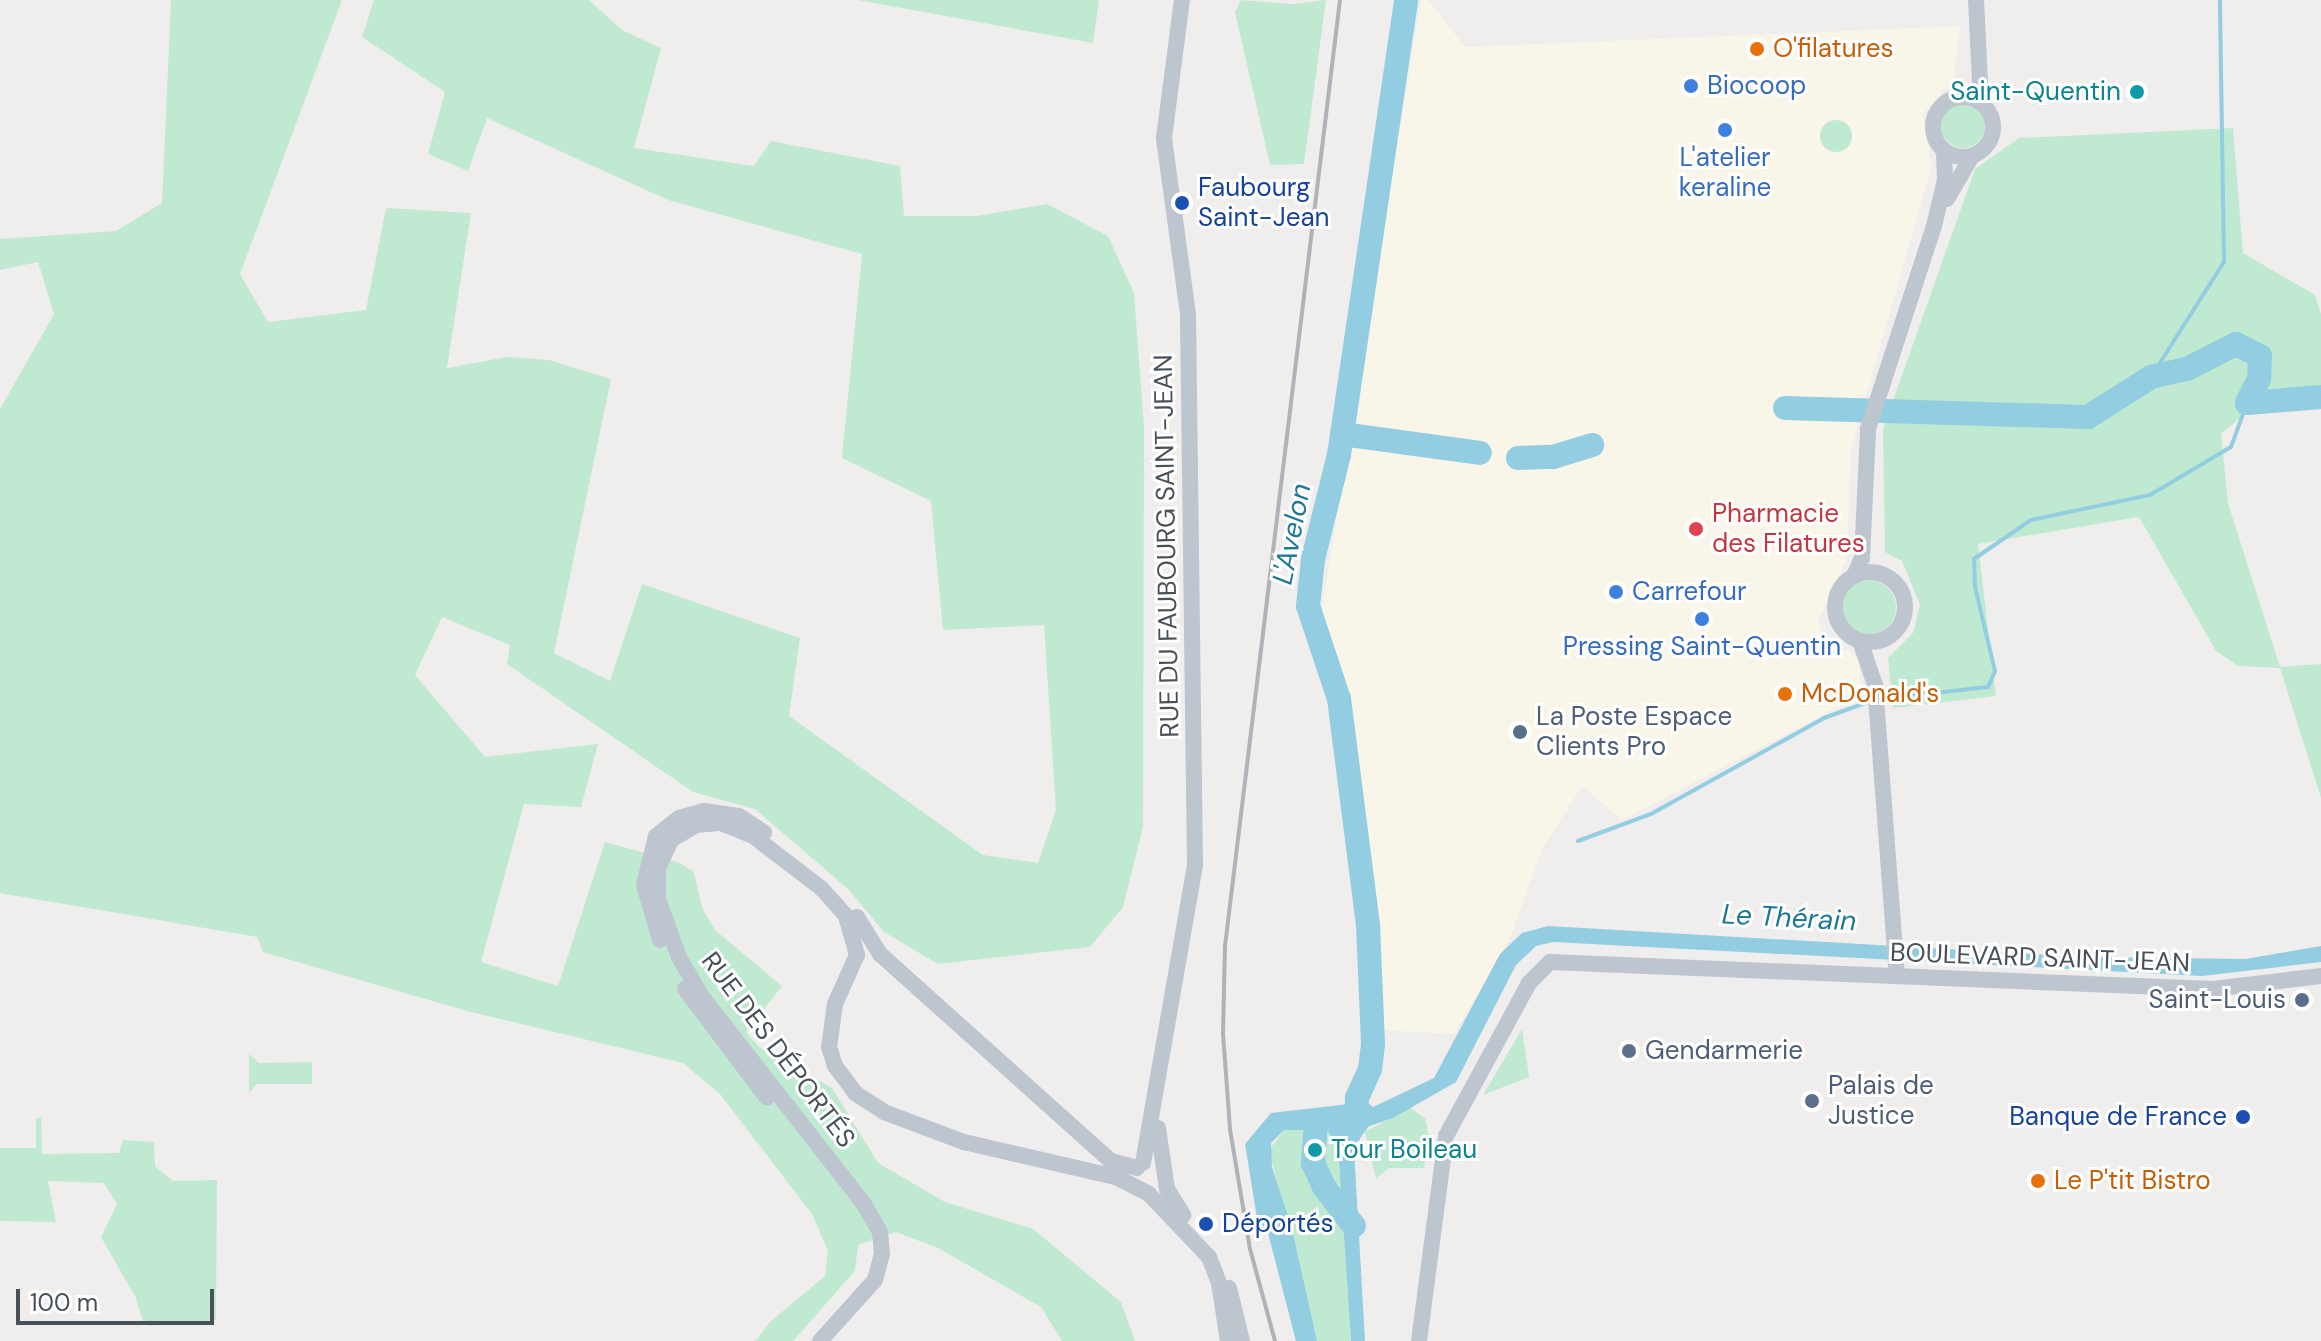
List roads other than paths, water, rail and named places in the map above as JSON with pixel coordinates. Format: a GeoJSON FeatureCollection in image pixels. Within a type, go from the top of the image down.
{"type":"FeatureCollection","features":[{"type":"Feature","properties":{"kind":"street","name":"RUE DU FAUBOURG SAINT-JEAN"},"geometry":{"type":"LineString","coordinates":[[1143,1190],[1140,1166],[1195,865],[1188,314],[1164,138],[1182,0]]}},
{"type":"Feature","properties":{"kind":"street"},"geometry":{"type":"LineString","coordinates":[[1934,226],[1972,156],[1987,146],[1993,131],[1990,113],[1981,103],[1975,45],[1976,0]]}},
{"type":"Feature","properties":{"kind":"street"},"geometry":{"type":"LineString","coordinates":[[1876,688],[1860,641],[1843,630],[1835,609],[1839,591],[1854,576],[1862,558],[1868,429],[1934,226],[1945,174],[1944,150],[1935,139],[1933,122],[1941,106],[1955,98],[1975,45]]}},
{"type":"Feature","properties":{"kind":"street"},"geometry":{"type":"LineString","coordinates":[[1955,98],[1981,103]]}},
{"type":"Feature","properties":{"kind":"street"},"geometry":{"type":"LineString","coordinates":[[1944,150],[1972,156]]}},
{"type":"Feature","properties":{"kind":"street"},"geometry":{"type":"LineString","coordinates":[[1863,521],[1881,574],[1896,585],[1904,601],[1900,624],[1888,637],[1876,688],[1896,970]]}},
{"type":"Feature","properties":{"kind":"street"},"geometry":{"type":"LineString","coordinates":[[1854,576],[1881,574]]}},
{"type":"Feature","properties":{"kind":"street"},"geometry":{"type":"LineString","coordinates":[[1860,641],[1888,637]]}},
{"type":"Feature","properties":{"kind":"street","name":"RUE DES DÉPORTÉS"},"geometry":{"type":"LineString","coordinates":[[808,1341],[863,1280],[871,1257],[869,1234],[700,1012],[675,971],[646,894],[645,869],[652,842],[673,822],[694,813],[719,812],[744,819],[841,894],[880,954],[1111,1161],[1140,1166],[1157,1163],[1165,1174]]}},
{"type":"Feature","properties":{"kind":"street","name":"RUE DES DÉPORTÉS"},"geometry":{"type":"LineString","coordinates":[[820,1341],[875,1280],[882,1254],[880,1232],[864,1204],[701,995],[679,957],[660,908],[656,879],[663,852],[686,830],[721,823],[753,836],[828,894],[846,916],[857,955],[835,1004],[829,1047],[835,1066],[855,1093],[884,1112],[964,1142],[1111,1175],[1143,1190],[1209,1257],[1228,1341]]}},
{"type":"Feature","properties":{"kind":"street","name":"BOULEVARD SAINT-JEAN"},"geometry":{"type":"LineString","coordinates":[[1419,1341],[1444,1143],[1520,999],[1543,966],[1571,960],[1896,970],[2212,989],[2321,976]]}},
{"type":"Feature","properties":{"kind":"street","name":"RUE DU FAUBOURG SAINT-JEAN"},"geometry":{"type":"LineString","coordinates":[[1156,1091],[1165,1174]]}},
{"type":"Feature","properties":{"kind":"street"},"geometry":{"type":"LineString","coordinates":[[1143,1190],[1160,1190],[1165,1174]]}},
{"type":"Feature","properties":{"kind":"street"},"geometry":{"type":"LineString","coordinates":[[1165,1174],[1170,1198],[1222,1266],[1242,1341]]}},
{"type":"Feature","properties":{"kind":"water"},"geometry":{"type":"Polygon","coordinates":[[[1548,926],[2085,957],[2245,959],[2321,946],[2321,962],[2202,976],[1553,942],[1536,946],[1516,965],[1456,1082],[1393,1118],[1367,1127],[1354,1149],[1365,1341],[1351,1341],[1338,1146],[1327,1130],[1284,1130],[1271,1143],[1272,1167],[1291,1225],[1317,1341],[1296,1341],[1268,1233],[1257,1218],[1245,1144],[1271,1113],[1367,1102],[1373,1107],[1434,1078],[1500,954],[1522,933],[1548,926]]]}},
{"type":"Feature","properties":{"kind":"waterway","name":"L'Avelon"},"geometry":{"type":"LineString","coordinates":[[1356,1124],[1357,1098],[1370,1069],[1373,1044],[1368,925],[1339,699],[1308,606],[1313,559],[1339,455],[1406,0]]}},
{"type":"Feature","properties":{"kind":"waterway"},"geometry":{"type":"LineString","coordinates":[[2151,377],[2224,262],[2220,0]]}},
{"type":"Feature","properties":{"kind":"waterway"},"geometry":{"type":"LineString","coordinates":[[1785,408],[2088,417],[2151,377],[2187,369],[2236,344],[2260,356],[2259,379],[2247,403],[2321,397]]}},
{"type":"Feature","properties":{"kind":"waterway"},"geometry":{"type":"LineString","coordinates":[[1880,699],[1988,687],[1995,671],[1975,587],[1974,559],[2031,520],[2150,495],[2231,447],[2247,403]]}},
{"type":"Feature","properties":{"kind":"waterway"},"geometry":{"type":"LineString","coordinates":[[1342,434],[1480,453]]}},
{"type":"Feature","properties":{"kind":"waterway"},"geometry":{"type":"LineString","coordinates":[[1518,458],[1553,457],[1592,445]]}},
{"type":"Feature","properties":{"kind":"waterway"},"geometry":{"type":"LineString","coordinates":[[1578,841],[1651,814],[1824,718],[1871,701]]}},
{"type":"Feature","properties":{"kind":"waterway","name":"Le Thérain"},"geometry":{"type":"LineString","coordinates":[[1316,1123],[1313,1163],[1324,1187],[1354,1226]]}},
{"type":"Feature","properties":{"kind":"railway"},"geometry":{"type":"LineString","coordinates":[[1275,1341],[1250,1249],[1230,1129],[1223,1033],[1225,946],[1340,0]]}},
{"type":"Feature","properties":{"kind":"place","name":"O'filatures"},"geometry":{"type":"Point","coordinates":[1757,49]}},
{"type":"Feature","properties":{"kind":"place","name":"Biocoop"},"geometry":{"type":"Point","coordinates":[1691,86]}},
{"type":"Feature","properties":{"kind":"place","name":"Saint-Quentin"},"geometry":{"type":"Point","coordinates":[2137,92]}},
{"type":"Feature","properties":{"kind":"place","name":"L'atelier keraline"},"geometry":{"type":"Point","coordinates":[1725,130]}},
{"type":"Feature","properties":{"kind":"place","name":"Faubourg Saint-Jean"},"geometry":{"type":"Point","coordinates":[1182,203]}},
{"type":"Feature","properties":{"kind":"place","name":"Pharmacie des Filatures"},"geometry":{"type":"Point","coordinates":[1696,529]}},
{"type":"Feature","properties":{"kind":"place","name":"Carrefour"},"geometry":{"type":"Point","coordinates":[1616,592]}},
{"type":"Feature","properties":{"kind":"place","name":"Pressing Saint-Quentin"},"geometry":{"type":"Point","coordinates":[1702,619]}},
{"type":"Feature","properties":{"kind":"place","name":"McDonald's"},"geometry":{"type":"Point","coordinates":[1785,694]}},
{"type":"Feature","properties":{"kind":"place","name":"La Poste Espace Clients Pro"},"geometry":{"type":"Point","coordinates":[1520,732]}},
{"type":"Feature","properties":{"kind":"place","name":"Saint-Louis"},"geometry":{"type":"Point","coordinates":[2302,1000]}},
{"type":"Feature","properties":{"kind":"place","name":"Gendarmerie"},"geometry":{"type":"Point","coordinates":[1629,1051]}},
{"type":"Feature","properties":{"kind":"place","name":"Palais de Justice"},"geometry":{"type":"Point","coordinates":[1812,1101]}},
{"type":"Feature","properties":{"kind":"place","name":"Banque de France"},"geometry":{"type":"Point","coordinates":[2243,1117]}},
{"type":"Feature","properties":{"kind":"place","name":"Tour Boileau"},"geometry":{"type":"Point","coordinates":[1315,1150]}},
{"type":"Feature","properties":{"kind":"place","name":"Le P'tit Bistro"},"geometry":{"type":"Point","coordinates":[2038,1181]}},
{"type":"Feature","properties":{"kind":"place","name":"Déportés"},"geometry":{"type":"Point","coordinates":[1206,1224]}}]}
